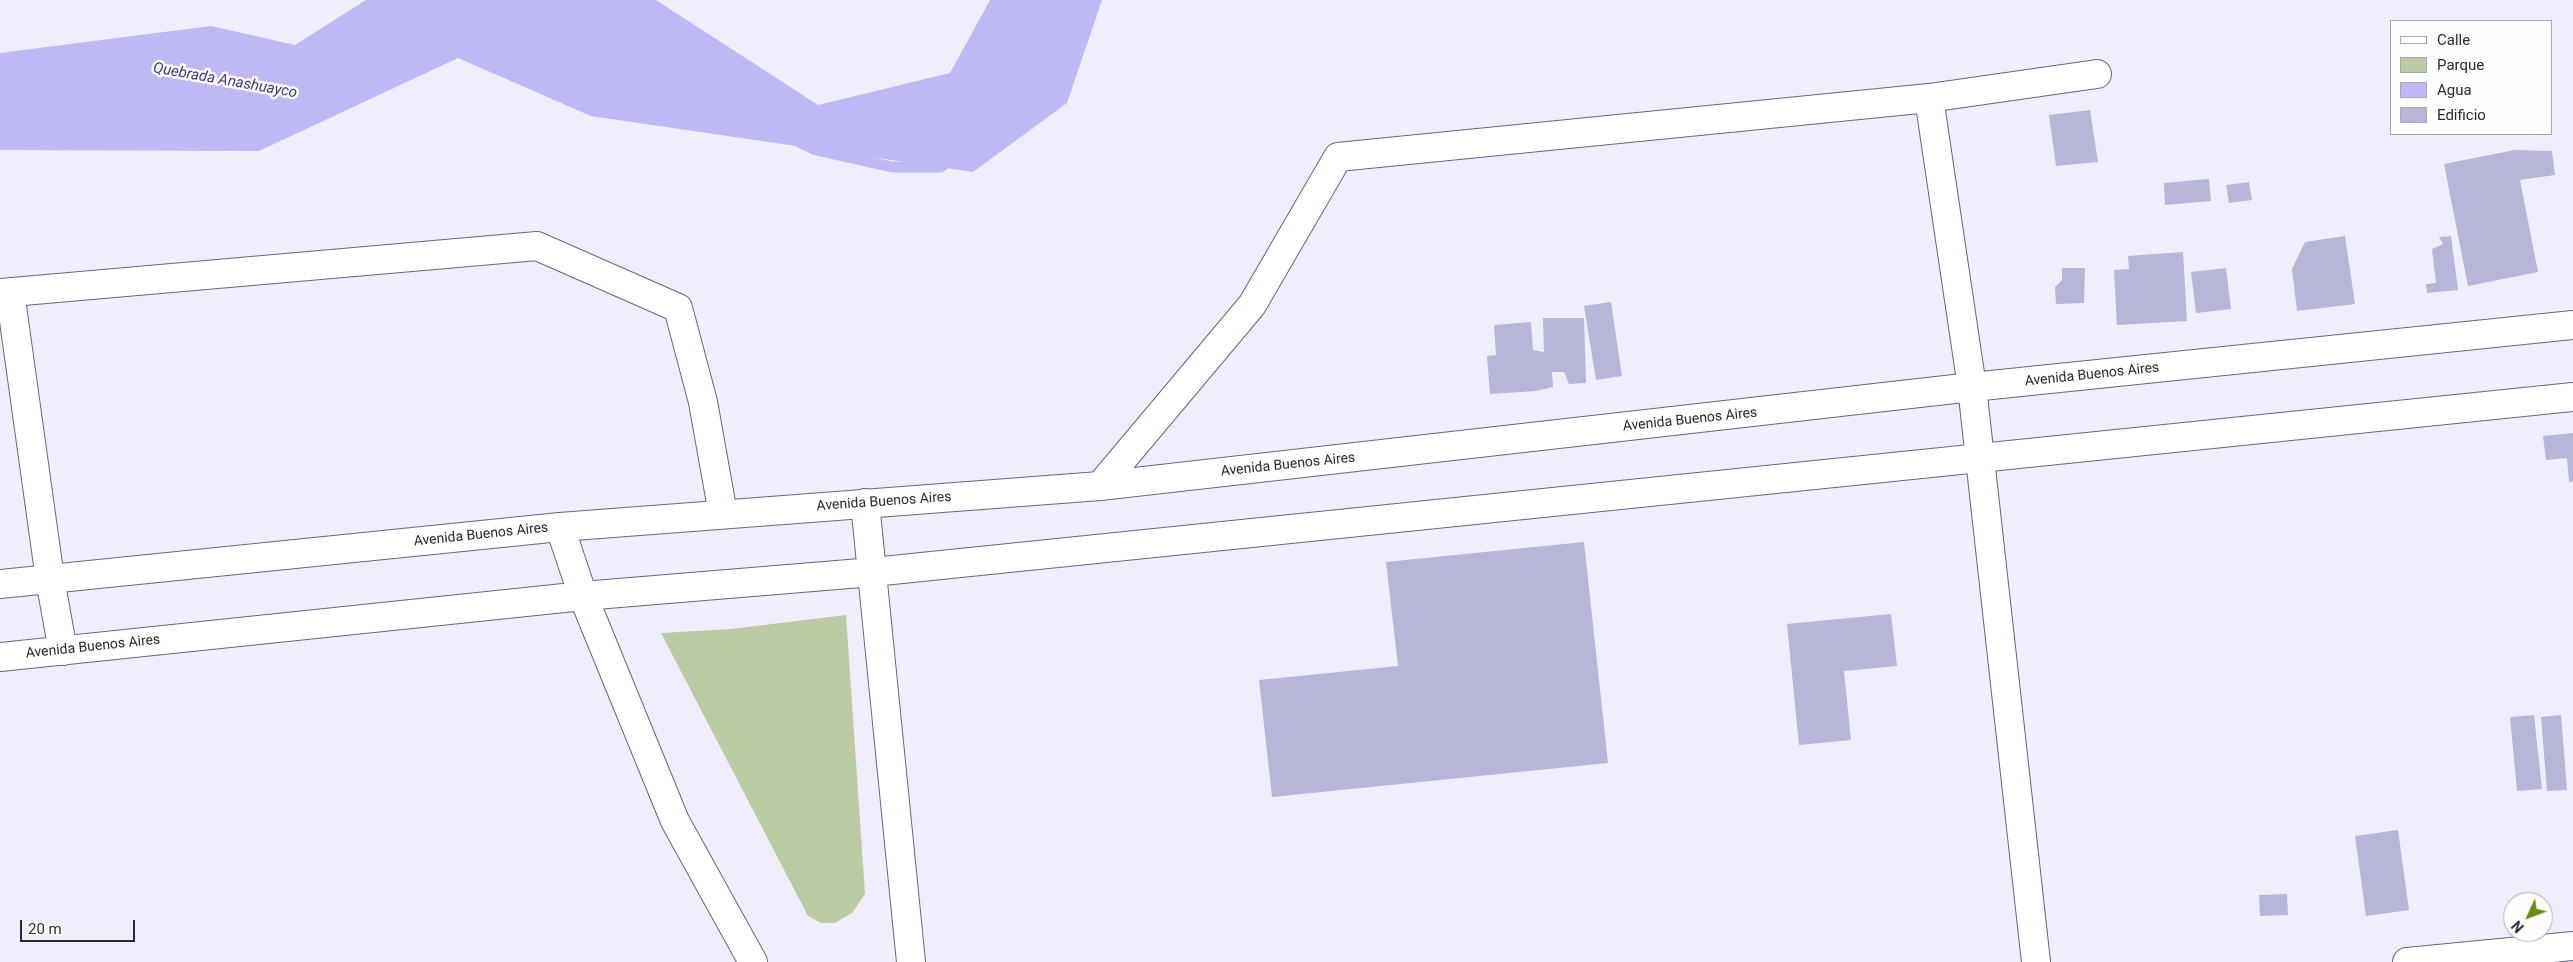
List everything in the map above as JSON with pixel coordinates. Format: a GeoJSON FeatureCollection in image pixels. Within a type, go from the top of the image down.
{"type":"FeatureCollection","features":[{"type":"Feature","properties":{"kind":"street"},"geometry":{"type":"LineString","coordinates":[[1100,486],[1252,305],[1338,157],[1929,98],[2097,74]]}},
{"type":"Feature","properties":{"kind":"street"},"geometry":{"type":"LineString","coordinates":[[1929,98],[1981,458],[2036,962]]}},
{"type":"Feature","properties":{"kind":"street"},"geometry":{"type":"LineString","coordinates":[[63,650],[50,580],[5,292],[537,246],[678,308],[703,402],[723,514]]}},
{"type":"Feature","properties":{"kind":"street","name":"Avenida Buenos Aires"},"geometry":{"type":"LineString","coordinates":[[0,584],[560,527],[1100,486],[1972,388],[2573,325]]}},
{"type":"Feature","properties":{"kind":"street","name":"Avenida Buenos Aires"},"geometry":{"type":"LineString","coordinates":[[0,657],[583,596],[873,572],[2573,397]]}},
{"type":"Feature","properties":{"kind":"street"},"geometry":{"type":"LineString","coordinates":[[865,503],[911,962]]}},
{"type":"Feature","properties":{"kind":"street"},"geometry":{"type":"LineString","coordinates":[[560,527],[583,596],[675,822],[753,962]]}},
{"type":"Feature","properties":{"kind":"street"},"geometry":{"type":"LineString","coordinates":[[2407,962],[2573,946]]}},
{"type":"Feature","properties":{"kind":"green space"},"geometry":{"type":"Polygon","coordinates":[[[846,615],[865,894],[852,913],[835,923],[821,923],[808,916],[661,633],[731,629],[846,615]]]}},
{"type":"Feature","properties":{"kind":"water"},"geometry":{"type":"Polygon","coordinates":[[[366,0],[656,0],[818,105],[950,73],[990,0],[1102,0],[1067,103],[973,172],[591,116],[458,58],[259,151],[0,150],[0,53],[211,26],[295,45],[366,0]]]}},
{"type":"Feature","properties":{"kind":"building"},"geometry":{"type":"Polygon","coordinates":[[[2090,110],[2098,162],[2056,166],[2049,115],[2090,110]]]}},
{"type":"Feature","properties":{"kind":"building"},"geometry":{"type":"Polygon","coordinates":[[[2515,150],[2552,151],[2555,175],[2520,180],[2538,272],[2468,286],[2444,164],[2515,150]]]}},
{"type":"Feature","properties":{"kind":"building"},"geometry":{"type":"Polygon","coordinates":[[[2209,179],[2211,201],[2165,205],[2164,183],[2209,179]]]}},
{"type":"Feature","properties":{"kind":"building"},"geometry":{"type":"Polygon","coordinates":[[[2249,182],[2252,200],[2229,203],[2226,185],[2249,182]]]}},
{"type":"Feature","properties":{"kind":"building"},"geometry":{"type":"Polygon","coordinates":[[[2345,236],[2355,304],[2297,311],[2292,269],[2305,242],[2345,236]]]}},
{"type":"Feature","properties":{"kind":"building"},"geometry":{"type":"Polygon","coordinates":[[[2451,236],[2458,290],[2427,293],[2426,284],[2436,283],[2432,249],[2443,244],[2439,237],[2451,236]]]}},
{"type":"Feature","properties":{"kind":"building"},"geometry":{"type":"Polygon","coordinates":[[[2183,252],[2187,321],[2117,325],[2114,270],[2129,269],[2128,256],[2183,252]]]}},
{"type":"Feature","properties":{"kind":"building"},"geometry":{"type":"Polygon","coordinates":[[[2062,268],[2085,268],[2084,303],[2056,304],[2055,287],[2062,280],[2062,268]]]}},
{"type":"Feature","properties":{"kind":"building"},"geometry":{"type":"Polygon","coordinates":[[[2226,268],[2231,309],[2196,313],[2191,272],[2226,268]]]}},
{"type":"Feature","properties":{"kind":"building"},"geometry":{"type":"Polygon","coordinates":[[[1611,302],[1622,376],[1596,380],[1584,306],[1611,302]]]}},
{"type":"Feature","properties":{"kind":"building"},"geometry":{"type":"Polygon","coordinates":[[[1543,318],[1584,318],[1586,383],[1569,384],[1564,372],[1552,372],[1553,387],[1536,391],[1490,394],[1487,356],[1496,355],[1494,325],[1531,322],[1533,350],[1544,352],[1543,318]]]}},
{"type":"Feature","properties":{"kind":"building"},"geometry":{"type":"Polygon","coordinates":[[[2573,433],[2573,481],[2569,482],[2567,458],[2546,460],[2543,436],[2573,433]]]}},
{"type":"Feature","properties":{"kind":"building"},"geometry":{"type":"Polygon","coordinates":[[[1584,542],[1608,763],[1272,797],[1259,680],[1398,666],[1386,562],[1584,542]]]}},
{"type":"Feature","properties":{"kind":"building"},"geometry":{"type":"Polygon","coordinates":[[[1891,614],[1897,666],[1844,671],[1851,740],[1799,745],[1787,624],[1891,614]]]}},
{"type":"Feature","properties":{"kind":"building"},"geometry":{"type":"Polygon","coordinates":[[[2534,715],[2542,789],[2517,791],[2510,717],[2534,715]]]}},
{"type":"Feature","properties":{"kind":"building"},"geometry":{"type":"Polygon","coordinates":[[[2561,715],[2567,790],[2547,791],[2541,717],[2561,715]]]}},
{"type":"Feature","properties":{"kind":"building"},"geometry":{"type":"Polygon","coordinates":[[[2398,830],[2409,910],[2366,916],[2355,836],[2398,830]]]}},
{"type":"Feature","properties":{"kind":"building"},"geometry":{"type":"Polygon","coordinates":[[[2287,894],[2288,915],[2260,916],[2259,895],[2287,894]]]}},
{"type":"Feature","properties":{"kind":"waterway","name":"Quebrada Anashuayco"},"geometry":{"type":"LineString","coordinates":[[799,142],[816,150],[892,167],[941,167],[951,158]]}}]}
